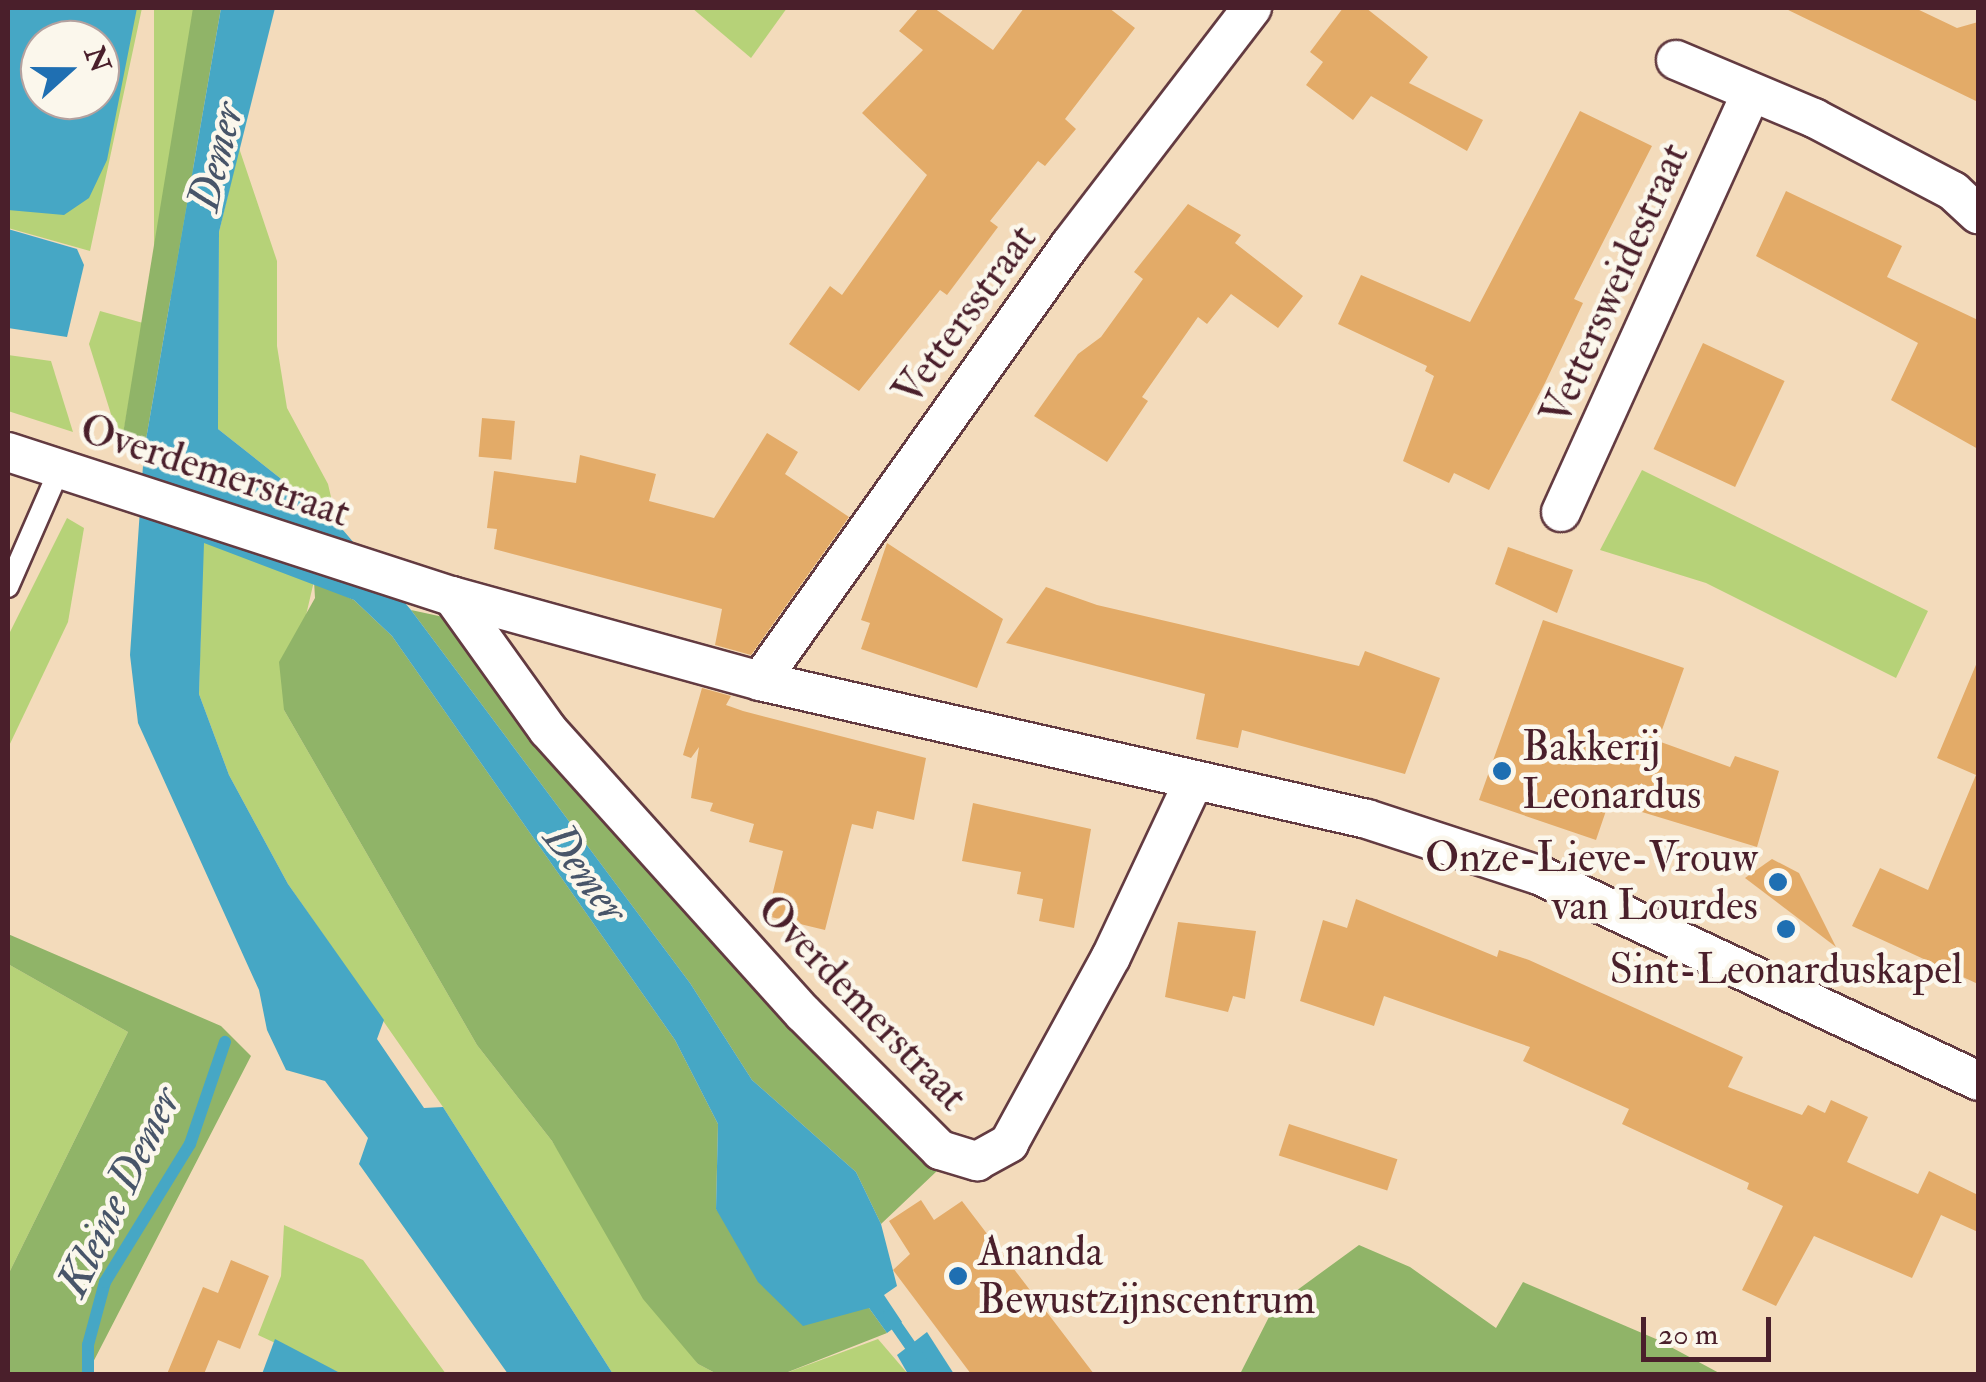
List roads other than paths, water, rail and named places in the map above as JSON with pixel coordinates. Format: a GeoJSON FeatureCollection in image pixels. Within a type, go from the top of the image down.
{"type":"FeatureCollection","features":[{"type":"Feature","properties":{"kind":"street","name":"Vettersstraat"},"geometry":{"type":"LineString","coordinates":[[760,681],[1070,245],[1252,8]]}},
{"type":"Feature","properties":{"kind":"street"},"geometry":{"type":"LineString","coordinates":[[1676,60],[1814,118],[1952,191],[1978,214]]}},
{"type":"Feature","properties":{"kind":"street","name":"Vettersweidestraat"},"geometry":{"type":"LineString","coordinates":[[1561,512],[1751,94]]}},
{"type":"Feature","properties":{"kind":"street","name":"Overdemerstraat"},"geometry":{"type":"LineString","coordinates":[[8,452],[452,596],[760,681],[1194,783],[1367,819],[1541,876],[1978,1081]]}},
{"type":"Feature","properties":{"kind":"street","name":"Overdemerstraat"},"geometry":{"type":"LineString","coordinates":[[452,596],[548,730],[803,1013],[940,1150],[977,1161],[1009,1143],[1110,957],[1194,783]]}},
{"type":"Feature","properties":{"kind":"lane"},"geometry":{"type":"LineString","coordinates":[[8,587],[60,468]]}},
{"type":"Feature","properties":{"kind":"water"},"geometry":{"type":"Polygon","coordinates":[[[8,8],[137,8],[120,94],[120,20],[20,20],[20,120],[115,120],[107,160],[89,198],[64,215],[8,210],[8,8]]]}},
{"type":"Feature","properties":{"kind":"water"},"geometry":{"type":"Polygon","coordinates":[[[221,8],[275,8],[219,232],[218,429],[337,523],[411,610],[690,983],[752,1080],[856,1172],[881,1224],[897,1286],[884,1295],[902,1322],[887,1333],[869,1308],[803,1326],[758,1282],[716,1209],[718,1124],[675,1040],[392,636],[354,600],[204,543],[199,694],[229,775],[288,884],[384,1020],[377,1039],[424,1108],[443,1107],[613,1374],[508,1374],[359,1164],[368,1138],[325,1081],[286,1070],[267,1030],[259,990],[138,723],[130,655],[144,451],[221,8]]]}},
{"type":"Feature","properties":{"kind":"water"},"geometry":{"type":"Polygon","coordinates":[[[8,229],[77,249],[84,265],[67,337],[8,328],[8,229]]]}},
{"type":"Feature","properties":{"kind":"water"},"geometry":{"type":"Polygon","coordinates":[[[927,1332],[954,1374],[908,1374],[897,1355],[927,1332]]]}},
{"type":"Feature","properties":{"kind":"water"},"geometry":{"type":"Polygon","coordinates":[[[275,1339],[342,1374],[262,1374],[275,1339]]]}},
{"type":"Feature","properties":{"kind":"waterway","name":"Kleine Demer"},"geometry":{"type":"LineString","coordinates":[[88,1374],[88,1345],[105,1282],[190,1144],[225,1042]]}},
{"type":"Feature","properties":{"kind":"waterway","name":"Demer"},"geometry":{"type":"LineString","coordinates":[[889,1315],[930,1374]]}},
{"type":"Feature","properties":{"kind":"place","name":"Bakkerij Leonardus"},"geometry":{"type":"Point","coordinates":[1502,771]}},
{"type":"Feature","properties":{"kind":"place","name":"Onze-Lieve-Vrouw van Lourdes"},"geometry":{"type":"Point","coordinates":[1778,882]}},
{"type":"Feature","properties":{"kind":"place","name":"Sint-Leonarduskapel"},"geometry":{"type":"Point","coordinates":[1786,929]}},
{"type":"Feature","properties":{"kind":"place","name":"Ananda Bewustzijnscentrum"},"geometry":{"type":"Point","coordinates":[958,1276]}}]}
